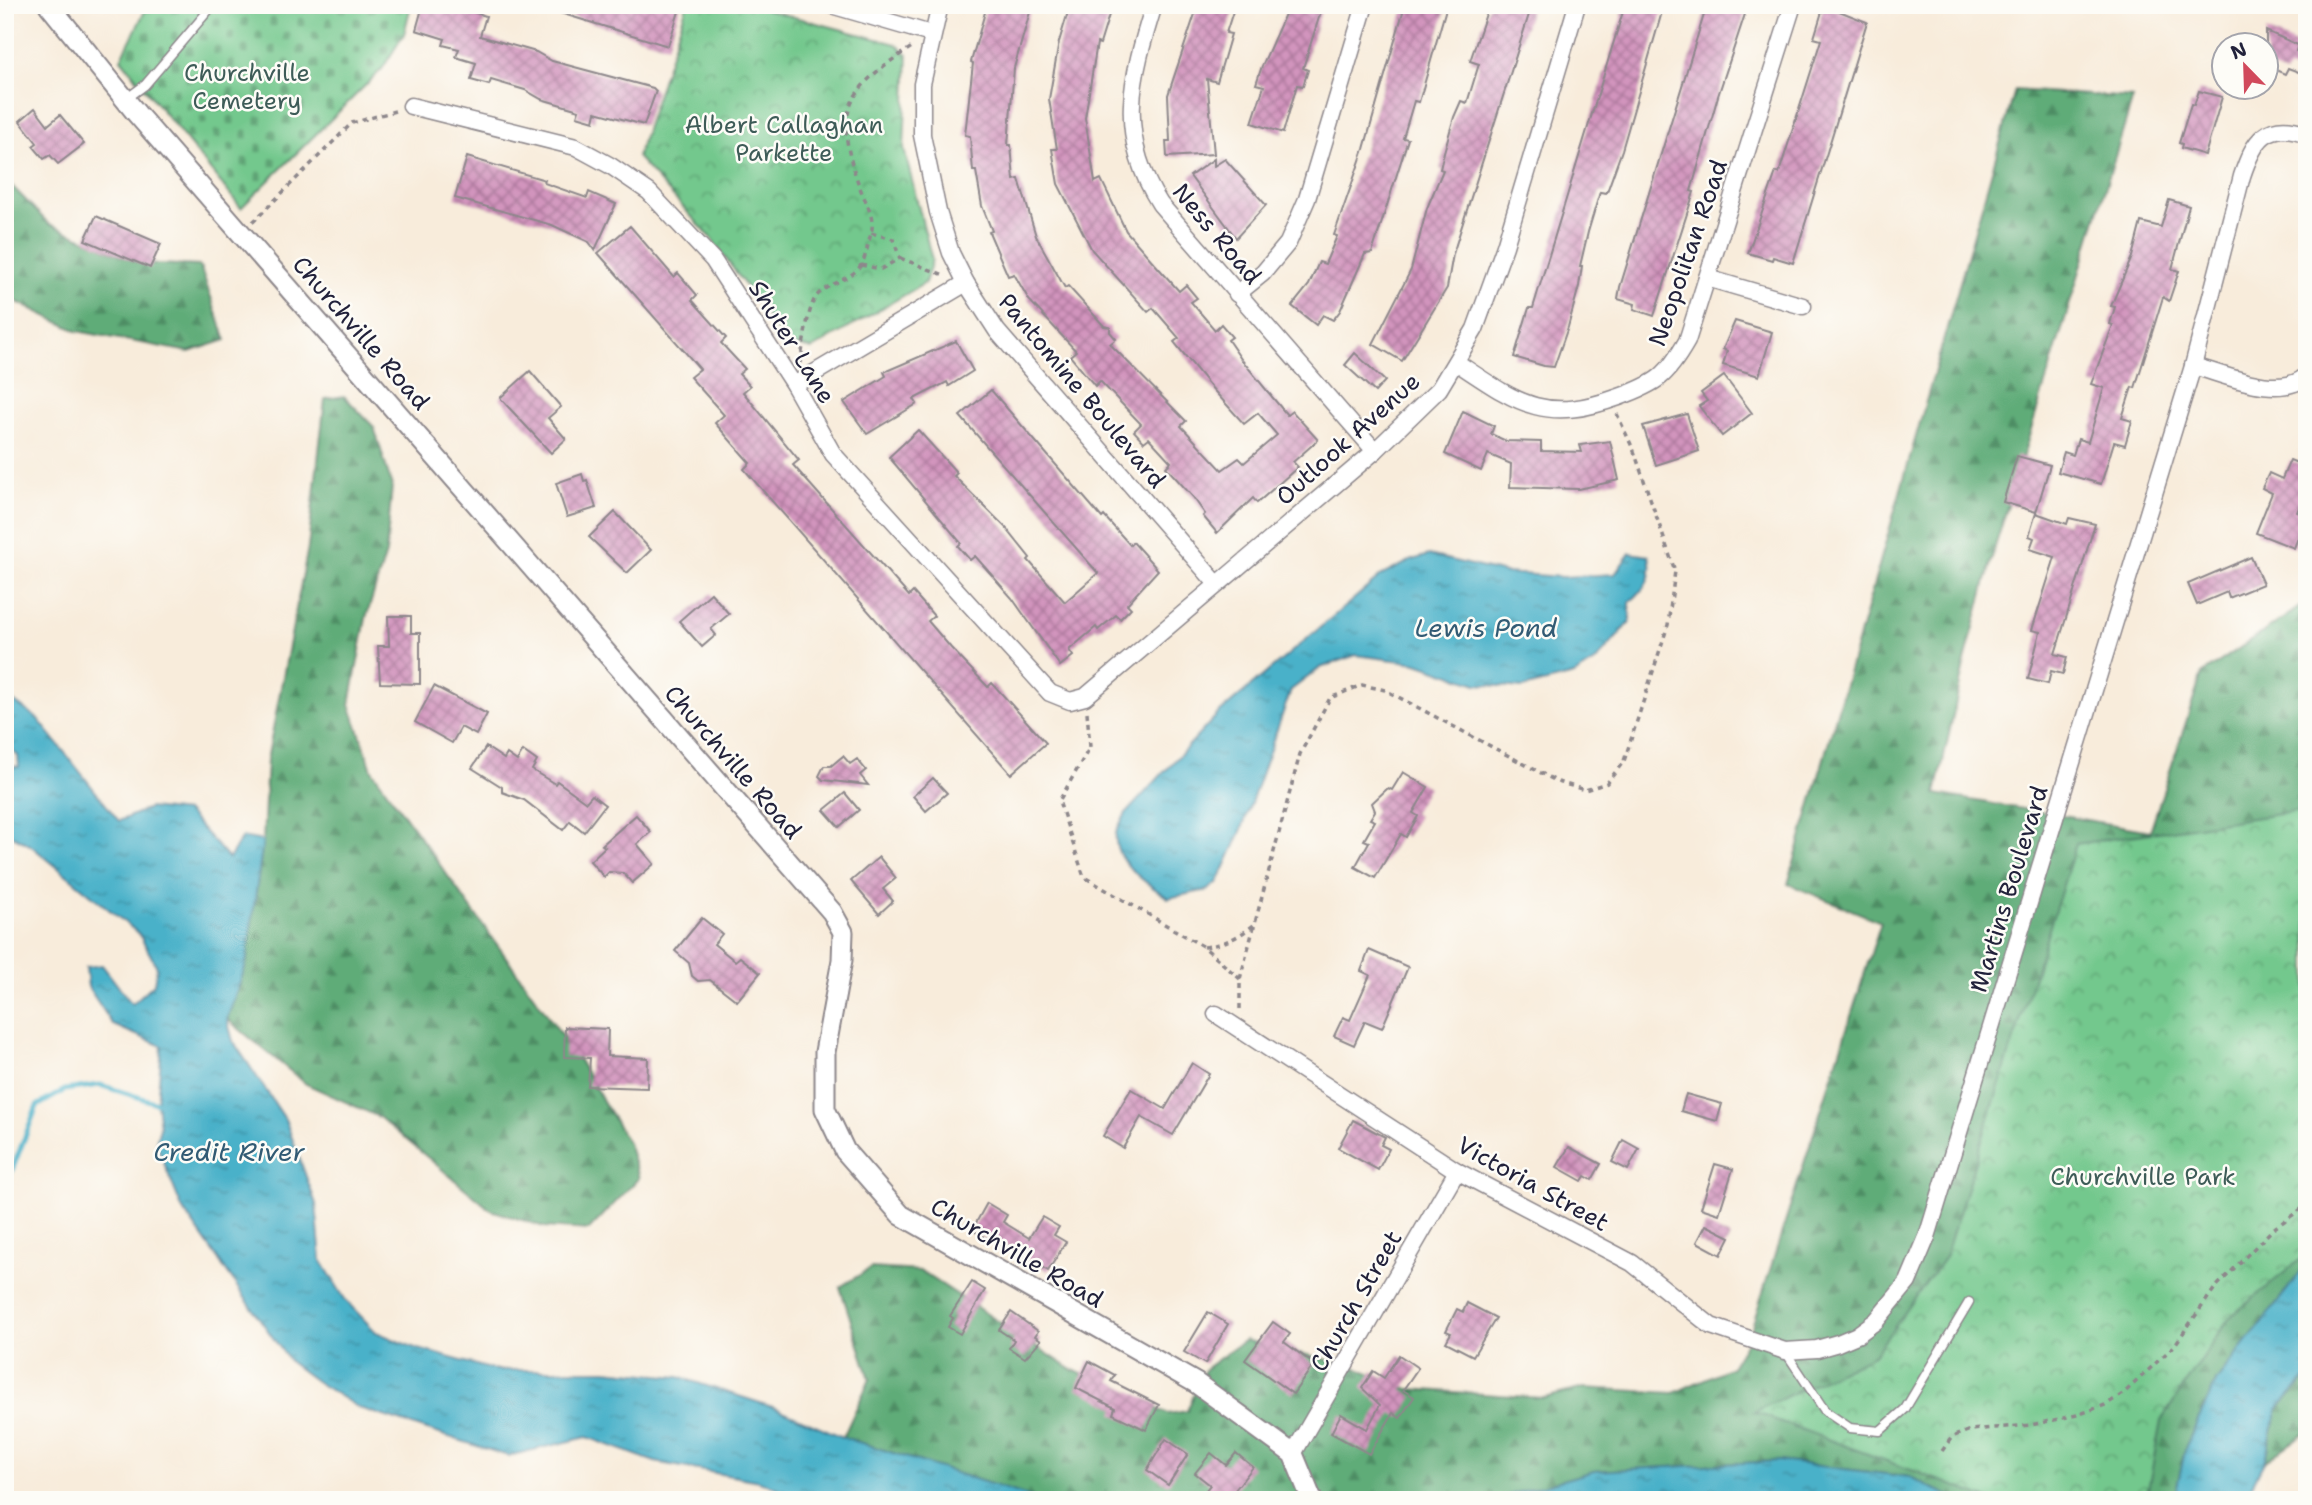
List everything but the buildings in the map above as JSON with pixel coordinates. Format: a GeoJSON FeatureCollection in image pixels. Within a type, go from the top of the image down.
{"type":"FeatureCollection","features":[{"type":"Feature","properties":{"kind":"street","name":"Churchville Road"},"geometry":{"type":"LineString","coordinates":[[49,5],[126,99],[832,912],[843,932],[842,960],[825,1052],[825,1109],[845,1151],[901,1215],[1196,1383],[1293,1454]]}},
{"type":"Feature","properties":{"kind":"street"},"geometry":{"type":"LineString","coordinates":[[831,5],[931,34]]}},
{"type":"Feature","properties":{"kind":"street","name":"Pantomine Boulevard"},"geometry":{"type":"LineString","coordinates":[[940,5],[931,34],[922,84],[922,135],[938,212],[951,253],[966,283],[997,331],[1217,584]]}},
{"type":"Feature","properties":{"kind":"street","name":"Ness Road"},"geometry":{"type":"LineString","coordinates":[[1154,5],[1130,98],[1136,156],[1145,180],[1160,204],[1237,295],[1376,451]]}},
{"type":"Feature","properties":{"kind":"street"},"geometry":{"type":"LineString","coordinates":[[1237,295],[1264,273],[1289,243],[1307,199],[1365,5]]}},
{"type":"Feature","properties":{"kind":"street","name":"Outlook Avenue"},"geometry":{"type":"LineString","coordinates":[[1077,699],[1376,451],[1439,389],[1475,329],[1505,246],[1577,5]]}},
{"type":"Feature","properties":{"kind":"street","name":"Neopolitan Road"},"geometry":{"type":"LineString","coordinates":[[1456,362],[1499,390],[1532,405],[1561,412],[1590,408],[1669,373],[1687,341],[1793,5]]}},
{"type":"Feature","properties":{"kind":"street","name":"Shuter Lane"},"geometry":{"type":"LineString","coordinates":[[411,106],[576,147],[611,166],[649,192],[713,260],[794,385],[833,454],[1050,693],[1077,699]]}},
{"type":"Feature","properties":{"kind":"street","name":"Martins Boulevard"},"geometry":{"type":"LineString","coordinates":[[1785,1351],[1817,1349],[1857,1335],[1876,1321],[1908,1282],[1927,1237],[2193,366],[2246,162],[2258,142],[2274,129],[2284,127],[2307,134]]}},
{"type":"Feature","properties":{"kind":"street"},"geometry":{"type":"LineString","coordinates":[[1707,278],[1803,306]]}},
{"type":"Feature","properties":{"kind":"street"},"geometry":{"type":"LineString","coordinates":[[794,385],[966,283]]}},
{"type":"Feature","properties":{"kind":"street"},"geometry":{"type":"LineString","coordinates":[[2193,366],[2276,388],[2296,384],[2307,375]]}},
{"type":"Feature","properties":{"kind":"street","name":"Victoria Street"},"geometry":{"type":"LineString","coordinates":[[1216,1014],[1265,1043],[1457,1171],[1632,1263],[1711,1326],[1785,1351]]}},
{"type":"Feature","properties":{"kind":"street","name":"Church Street"},"geometry":{"type":"LineString","coordinates":[[1293,1454],[1457,1171]]}},
{"type":"Feature","properties":{"kind":"street"},"geometry":{"type":"LineString","coordinates":[[1293,1454],[1312,1500]]}},
{"type":"Feature","properties":{"kind":"lane"},"geometry":{"type":"LineString","coordinates":[[126,99],[145,85],[213,5]]}},
{"type":"Feature","properties":{"kind":"lane"},"geometry":{"type":"LineString","coordinates":[[1785,1351],[1825,1411],[1850,1428],[1880,1431],[1905,1409],[1969,1302]]}},
{"type":"Feature","properties":{"kind":"path"},"geometry":{"type":"LineString","coordinates":[[794,385],[814,300],[821,291],[861,265],[871,233],[871,215],[849,161],[845,139],[848,116],[857,90],[874,70],[931,34]]}},
{"type":"Feature","properties":{"kind":"path"},"geometry":{"type":"LineString","coordinates":[[242,233],[352,123],[411,106]]}},
{"type":"Feature","properties":{"kind":"path"},"geometry":{"type":"LineString","coordinates":[[871,233],[893,239],[900,258],[966,283]]}},
{"type":"Feature","properties":{"kind":"path"},"geometry":{"type":"LineString","coordinates":[[861,265],[881,269],[900,258]]}},
{"type":"Feature","properties":{"kind":"path"},"geometry":{"type":"LineString","coordinates":[[1240,1029],[1240,979],[1300,754],[1330,698],[1362,685],[1385,690],[1558,782],[1585,790],[1607,783],[1624,761],[1668,625],[1675,571],[1634,450],[1611,400]]}},
{"type":"Feature","properties":{"kind":"path"},"geometry":{"type":"LineString","coordinates":[[1077,699],[1090,747],[1059,801],[1084,877],[1204,947],[1240,979]]}},
{"type":"Feature","properties":{"kind":"path"},"geometry":{"type":"LineString","coordinates":[[1204,947],[1240,937],[1256,923]]}},
{"type":"Feature","properties":{"kind":"path"},"geometry":{"type":"LineString","coordinates":[[1942,1451],[1952,1437],[1970,1430],[2031,1425],[2077,1415],[2105,1405],[2123,1394],[2174,1346],[2215,1288],[2273,1229],[2307,1205]]}},
{"type":"Feature","properties":{"kind":"green space","name":"Churchville Cemetery"},"geometry":{"type":"Polygon","coordinates":[[[148,5],[411,5],[404,34],[382,69],[241,208],[121,59],[148,5]]]}},
{"type":"Feature","properties":{"kind":"green space","name":"Albert Callaghan Parkette"},"geometry":{"type":"Polygon","coordinates":[[[687,5],[749,5],[896,44],[908,54],[904,149],[932,260],[925,283],[812,349],[786,343],[712,239],[637,157],[687,5]]]}},
{"type":"Feature","properties":{"kind":"green space"},"geometry":{"type":"Polygon","coordinates":[[[2015,90],[2133,98],[1995,547],[1964,665],[1936,794],[2150,831],[2202,674],[2307,602],[2307,1264],[2217,1380],[2186,1446],[2174,1500],[1957,1500],[1910,1477],[1778,1461],[1594,1471],[1492,1500],[1040,1500],[843,1437],[870,1379],[840,1287],[871,1268],[921,1271],[1071,1369],[1168,1414],[1187,1411],[1205,1369],[1245,1340],[1349,1365],[1409,1389],[1544,1398],[1584,1388],[1674,1393],[1731,1367],[1748,1339],[1881,922],[1788,884],[2015,90]]]}},
{"type":"Feature","properties":{"kind":"green space"},"geometry":{"type":"Polygon","coordinates":[[[5,179],[49,224],[139,263],[200,266],[226,340],[189,352],[77,331],[5,296],[5,179]]]}},
{"type":"Feature","properties":{"kind":"green space"},"geometry":{"type":"Polygon","coordinates":[[[344,396],[374,427],[392,486],[386,553],[366,618],[350,704],[372,770],[574,1052],[628,1143],[639,1178],[589,1230],[544,1227],[491,1210],[379,1117],[306,1084],[227,1019],[246,965],[263,841],[267,760],[308,547],[325,399],[344,396]]]}},
{"type":"Feature","properties":{"kind":"green space","name":"Churchville Park"},"geometry":{"type":"Polygon","coordinates":[[[2307,810],[2307,1254],[2229,1318],[2161,1421],[2148,1490],[2140,1500],[1992,1500],[1754,1412],[1874,1355],[1945,1257],[2076,844],[2307,810]]]}},
{"type":"Feature","properties":{"kind":"green space"},"geometry":{"type":"Polygon","coordinates":[[[2307,1377],[2307,1432],[2264,1462],[2278,1409],[2307,1377]]]}},
{"type":"Feature","properties":{"kind":"water","name":"Lewis Pond"},"geometry":{"type":"Polygon","coordinates":[[[1630,553],[1649,556],[1650,570],[1644,587],[1630,602],[1630,622],[1595,662],[1574,675],[1523,688],[1477,684],[1417,663],[1356,655],[1320,668],[1291,690],[1240,834],[1218,882],[1208,890],[1168,898],[1125,863],[1116,844],[1116,834],[1126,813],[1218,714],[1382,575],[1429,555],[1505,573],[1563,577],[1615,574],[1630,553]]]}},
{"type":"Feature","properties":{"kind":"water","name":"Credit River"},"geometry":{"type":"Polygon","coordinates":[[[5,695],[38,719],[119,821],[149,808],[187,812],[229,859],[242,837],[263,841],[246,965],[227,1019],[233,1041],[285,1119],[316,1204],[321,1260],[346,1301],[376,1332],[415,1348],[494,1370],[605,1370],[679,1377],[776,1408],[843,1437],[1040,1500],[809,1500],[759,1481],[655,1462],[587,1437],[508,1456],[359,1408],[290,1362],[182,1208],[156,1143],[160,1127],[157,1103],[162,1046],[113,1025],[88,987],[86,967],[102,965],[132,1004],[154,984],[157,967],[139,934],[30,845],[5,832],[5,765],[19,767],[18,756],[5,743],[5,695]]]}},
{"type":"Feature","properties":{"kind":"water"},"geometry":{"type":"Polygon","coordinates":[[[2307,1264],[2307,1377],[2278,1409],[2264,1462],[2244,1500],[2174,1500],[2186,1446],[2217,1380],[2307,1264]]]}},
{"type":"Feature","properties":{"kind":"water"},"geometry":{"type":"Polygon","coordinates":[[[1778,1461],[1910,1477],[1957,1500],[1492,1500],[1594,1471],[1778,1461]]]}},
{"type":"Feature","properties":{"kind":"waterway"},"geometry":{"type":"LineString","coordinates":[[5,1188],[37,1106],[65,1090],[100,1085],[157,1103]]}}]}
